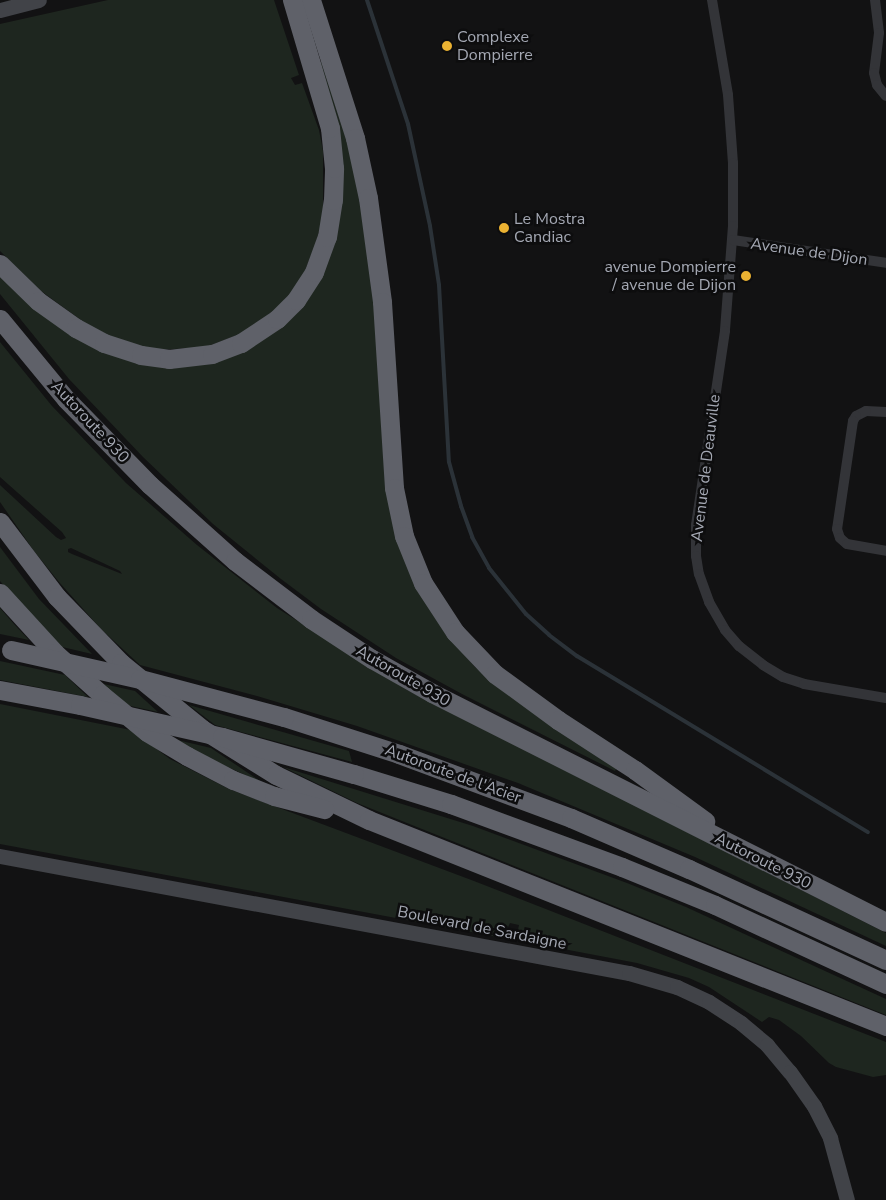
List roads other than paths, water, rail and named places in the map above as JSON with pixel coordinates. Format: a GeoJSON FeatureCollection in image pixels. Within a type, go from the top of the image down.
{"type":"FeatureCollection","features":[{"type":"Feature","properties":{"kind":"highway"},"geometry":{"type":"LineString","coordinates":[[0,264],[38,301],[76,328],[104,343],[141,355],[175,358],[212,354],[241,343],[277,319],[296,300],[314,272],[327,237],[333,200],[334,168],[330,128],[292,0]]}},
{"type":"Feature","properties":{"kind":"highway"},"geometry":{"type":"LineString","coordinates":[[311,0],[355,138],[368,198],[382,302],[396,500],[408,547],[426,588],[455,632],[502,681],[635,770],[750,855]]}},
{"type":"Feature","properties":{"kind":"highway","name":"Autoroute 930"},"geometry":{"type":"LineString","coordinates":[[0,319],[50,381],[121,456],[214,542],[298,610],[359,651],[432,693],[886,922]]}},
{"type":"Feature","properties":{"kind":"highway"},"geometry":{"type":"LineString","coordinates":[[0,522],[41,577],[75,617],[121,663],[167,702],[219,741],[256,763],[316,796],[369,820],[886,1026]]}},
{"type":"Feature","properties":{"kind":"highway"},"geometry":{"type":"LineString","coordinates":[[0,593],[71,668],[134,721],[174,749],[219,774],[262,792],[369,820]]}},
{"type":"Feature","properties":{"kind":"highway","name":"Autoroute de l'Acier"},"geometry":{"type":"LineString","coordinates":[[6,649],[140,679],[284,717],[438,768],[585,824],[886,960]]}},
{"type":"Feature","properties":{"kind":"highway","name":"Autoroute de l'Acier"},"geometry":{"type":"LineString","coordinates":[[0,690],[80,705],[213,735],[354,774],[451,804],[622,866],[716,905],[886,984]]}},
{"type":"Feature","properties":{"kind":"street"},"geometry":{"type":"LineString","coordinates":[[0,10],[39,0]]}},
{"type":"Feature","properties":{"kind":"street","name":"Avenue de Deauville"},"geometry":{"type":"LineString","coordinates":[[712,0],[728,95],[733,163],[733,240],[725,331],[696,525],[696,556],[703,586],[710,604],[725,630],[739,646],[763,665],[783,677],[804,684],[886,698]]}},
{"type":"Feature","properties":{"kind":"street"},"geometry":{"type":"LineString","coordinates":[[875,0],[878,33],[875,75],[877,85],[886,96]]}},
{"type":"Feature","properties":{"kind":"street","name":"Avenue de Dijon"},"geometry":{"type":"LineString","coordinates":[[733,240],[886,263]]}},
{"type":"Feature","properties":{"kind":"street"},"geometry":{"type":"LineString","coordinates":[[886,412],[866,411],[859,414],[853,421],[837,530],[840,538],[847,544],[886,551]]}},
{"type":"Feature","properties":{"kind":"street","name":"Boulevard de Sardaigne"},"geometry":{"type":"LineString","coordinates":[[0,856],[630,973],[677,987],[709,1002],[741,1023],[767,1045],[790,1072],[814,1106],[830,1138],[847,1200]]}},
{"type":"Feature","properties":{"kind":"waterway"},"geometry":{"type":"LineString","coordinates":[[367,0],[408,124],[430,226],[439,285],[449,462],[472,537],[489,568],[526,614],[549,635],[577,656],[868,832]]}},
{"type":"Feature","properties":{"kind":"place","name":"Complexe Dompierre"},"geometry":{"type":"Point","coordinates":[447,46]}},
{"type":"Feature","properties":{"kind":"place","name":"Le Mostra Candiac"},"geometry":{"type":"Point","coordinates":[504,228]}},
{"type":"Feature","properties":{"kind":"place","name":"avenue Dompierre / avenue de Dijon"},"geometry":{"type":"Point","coordinates":[746,276]}}]}
